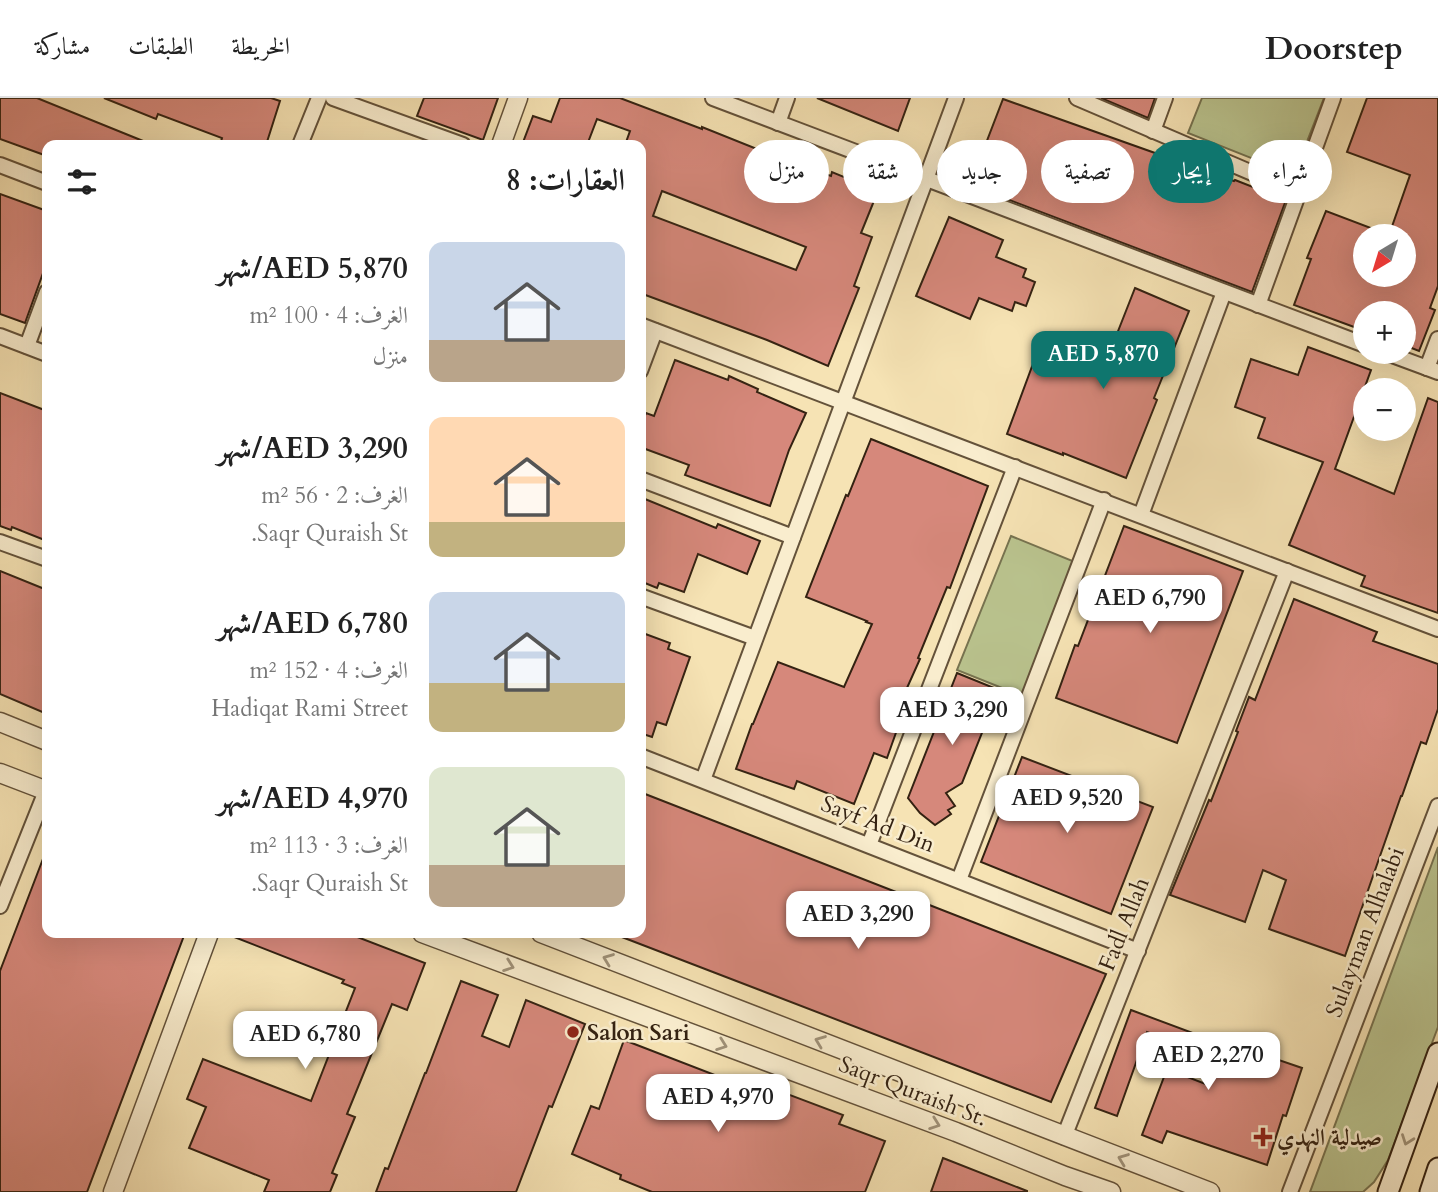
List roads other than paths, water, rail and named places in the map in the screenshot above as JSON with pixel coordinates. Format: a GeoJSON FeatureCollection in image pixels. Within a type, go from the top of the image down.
{"type":"FeatureCollection","features":[{"type":"Feature","properties":{"kind":"main road"},"geometry":{"type":"LineString","coordinates":[[1388,1192],[1438,1053]]}},
{"type":"Feature","properties":{"kind":"main road"},"geometry":{"type":"LineString","coordinates":[[1430,1192],[1438,1168]]}},
{"type":"Feature","properties":{"kind":"street"},"geometry":{"type":"LineString","coordinates":[[302,140],[319,98]]}},
{"type":"Feature","properties":{"kind":"street"},"geometry":{"type":"LineString","coordinates":[[333,98],[449,140]]}},
{"type":"Feature","properties":{"kind":"street"},"geometry":{"type":"LineString","coordinates":[[503,140],[518,98]]}},
{"type":"Feature","properties":{"kind":"street"},"geometry":{"type":"LineString","coordinates":[[713,98],[1353,341]]}},
{"type":"Feature","properties":{"kind":"street"},"geometry":{"type":"LineString","coordinates":[[778,123],[787,98]]}},
{"type":"Feature","properties":{"kind":"street"},"geometry":{"type":"LineString","coordinates":[[703,780],[956,98]]}},
{"type":"Feature","properties":{"kind":"street"},"geometry":{"type":"LineString","coordinates":[[1077,98],[1248,171]]}},
{"type":"Feature","properties":{"kind":"street"},"geometry":{"type":"LineString","coordinates":[[1153,131],[1165,98]]}},
{"type":"Feature","properties":{"kind":"street"},"geometry":{"type":"LineString","coordinates":[[1318,140],[1333,98]]}},
{"type":"Feature","properties":{"kind":"street"},"geometry":{"type":"LineString","coordinates":[[0,165],[42,181]]}},
{"type":"Feature","properties":{"kind":"street"},"geometry":{"type":"LineString","coordinates":[[1258,305],[1295,203]]}},
{"type":"Feature","properties":{"kind":"street"},"geometry":{"type":"LineString","coordinates":[[1141,516],[1224,292]]}},
{"type":"Feature","properties":{"kind":"street"},"geometry":{"type":"LineString","coordinates":[[27,346],[42,306]]}},
{"type":"Feature","properties":{"kind":"street"},"geometry":{"type":"LineString","coordinates":[[646,327],[1438,629]]}},
{"type":"Feature","properties":{"kind":"street"},"geometry":{"type":"LineString","coordinates":[[646,355],[655,331]]}},
{"type":"Feature","properties":{"kind":"street"},"geometry":{"type":"LineString","coordinates":[[0,336],[42,352]]}},
{"type":"Feature","properties":{"kind":"street"},"geometry":{"type":"LineString","coordinates":[[1432,370],[1438,339]]}},
{"type":"Feature","properties":{"kind":"street"},"geometry":{"type":"LineString","coordinates":[[869,845],[1015,467]]}},
{"type":"Feature","properties":{"kind":"street"},"geometry":{"type":"LineString","coordinates":[[646,481],[793,537]]}},
{"type":"Feature","properties":{"kind":"street"},"geometry":{"type":"LineString","coordinates":[[959,880],[1104,500]]}},
{"type":"Feature","properties":{"kind":"street"},"geometry":{"type":"LineString","coordinates":[[0,542],[42,557]]}},
{"type":"Feature","properties":{"kind":"street","name":"Fadl Allah"},"geometry":{"type":"LineString","coordinates":[[1064,1136],[1287,571]]}},
{"type":"Feature","properties":{"kind":"street"},"geometry":{"type":"LineString","coordinates":[[646,598],[755,638]]}},
{"type":"Feature","properties":{"kind":"street"},"geometry":{"type":"LineString","coordinates":[[0,722],[42,739]]}},
{"type":"Feature","properties":{"kind":"street","name":"Sayf Ad Din"},"geometry":{"type":"LineString","coordinates":[[646,758],[1138,950]]}},
{"type":"Feature","properties":{"kind":"street"},"geometry":{"type":"LineString","coordinates":[[0,773],[42,789]]}},
{"type":"Feature","properties":{"kind":"street"},"geometry":{"type":"LineString","coordinates":[[0,906],[42,803]]}},
{"type":"Feature","properties":{"kind":"street","name":"Sulayman Alhalabi"},"geometry":{"type":"LineString","coordinates":[[1290,1192],[1438,806]]}},
{"type":"Feature","properties":{"kind":"street"},"geometry":{"type":"LineString","coordinates":[[113,1192],[207,938]]}},
{"type":"Feature","properties":{"kind":"street","name":"Saqr Quraish St."},"geometry":{"type":"LineString","coordinates":[[435,938],[1111,1192]]}},
{"type":"Feature","properties":{"kind":"street","name":"Saqr Quraish St."},"geometry":{"type":"LineString","coordinates":[[554,938],[1064,1136],[1175,1185],[1207,1192]]}},
{"type":"Feature","properties":{"kind":"place","name":"Salon Sari"},"geometry":{"type":"Point","coordinates":[573,1032]}},
{"type":"Feature","properties":{"kind":"place","name":"صيدلية النهدي"},"geometry":{"type":"Point","coordinates":[1263,1137]}}]}
